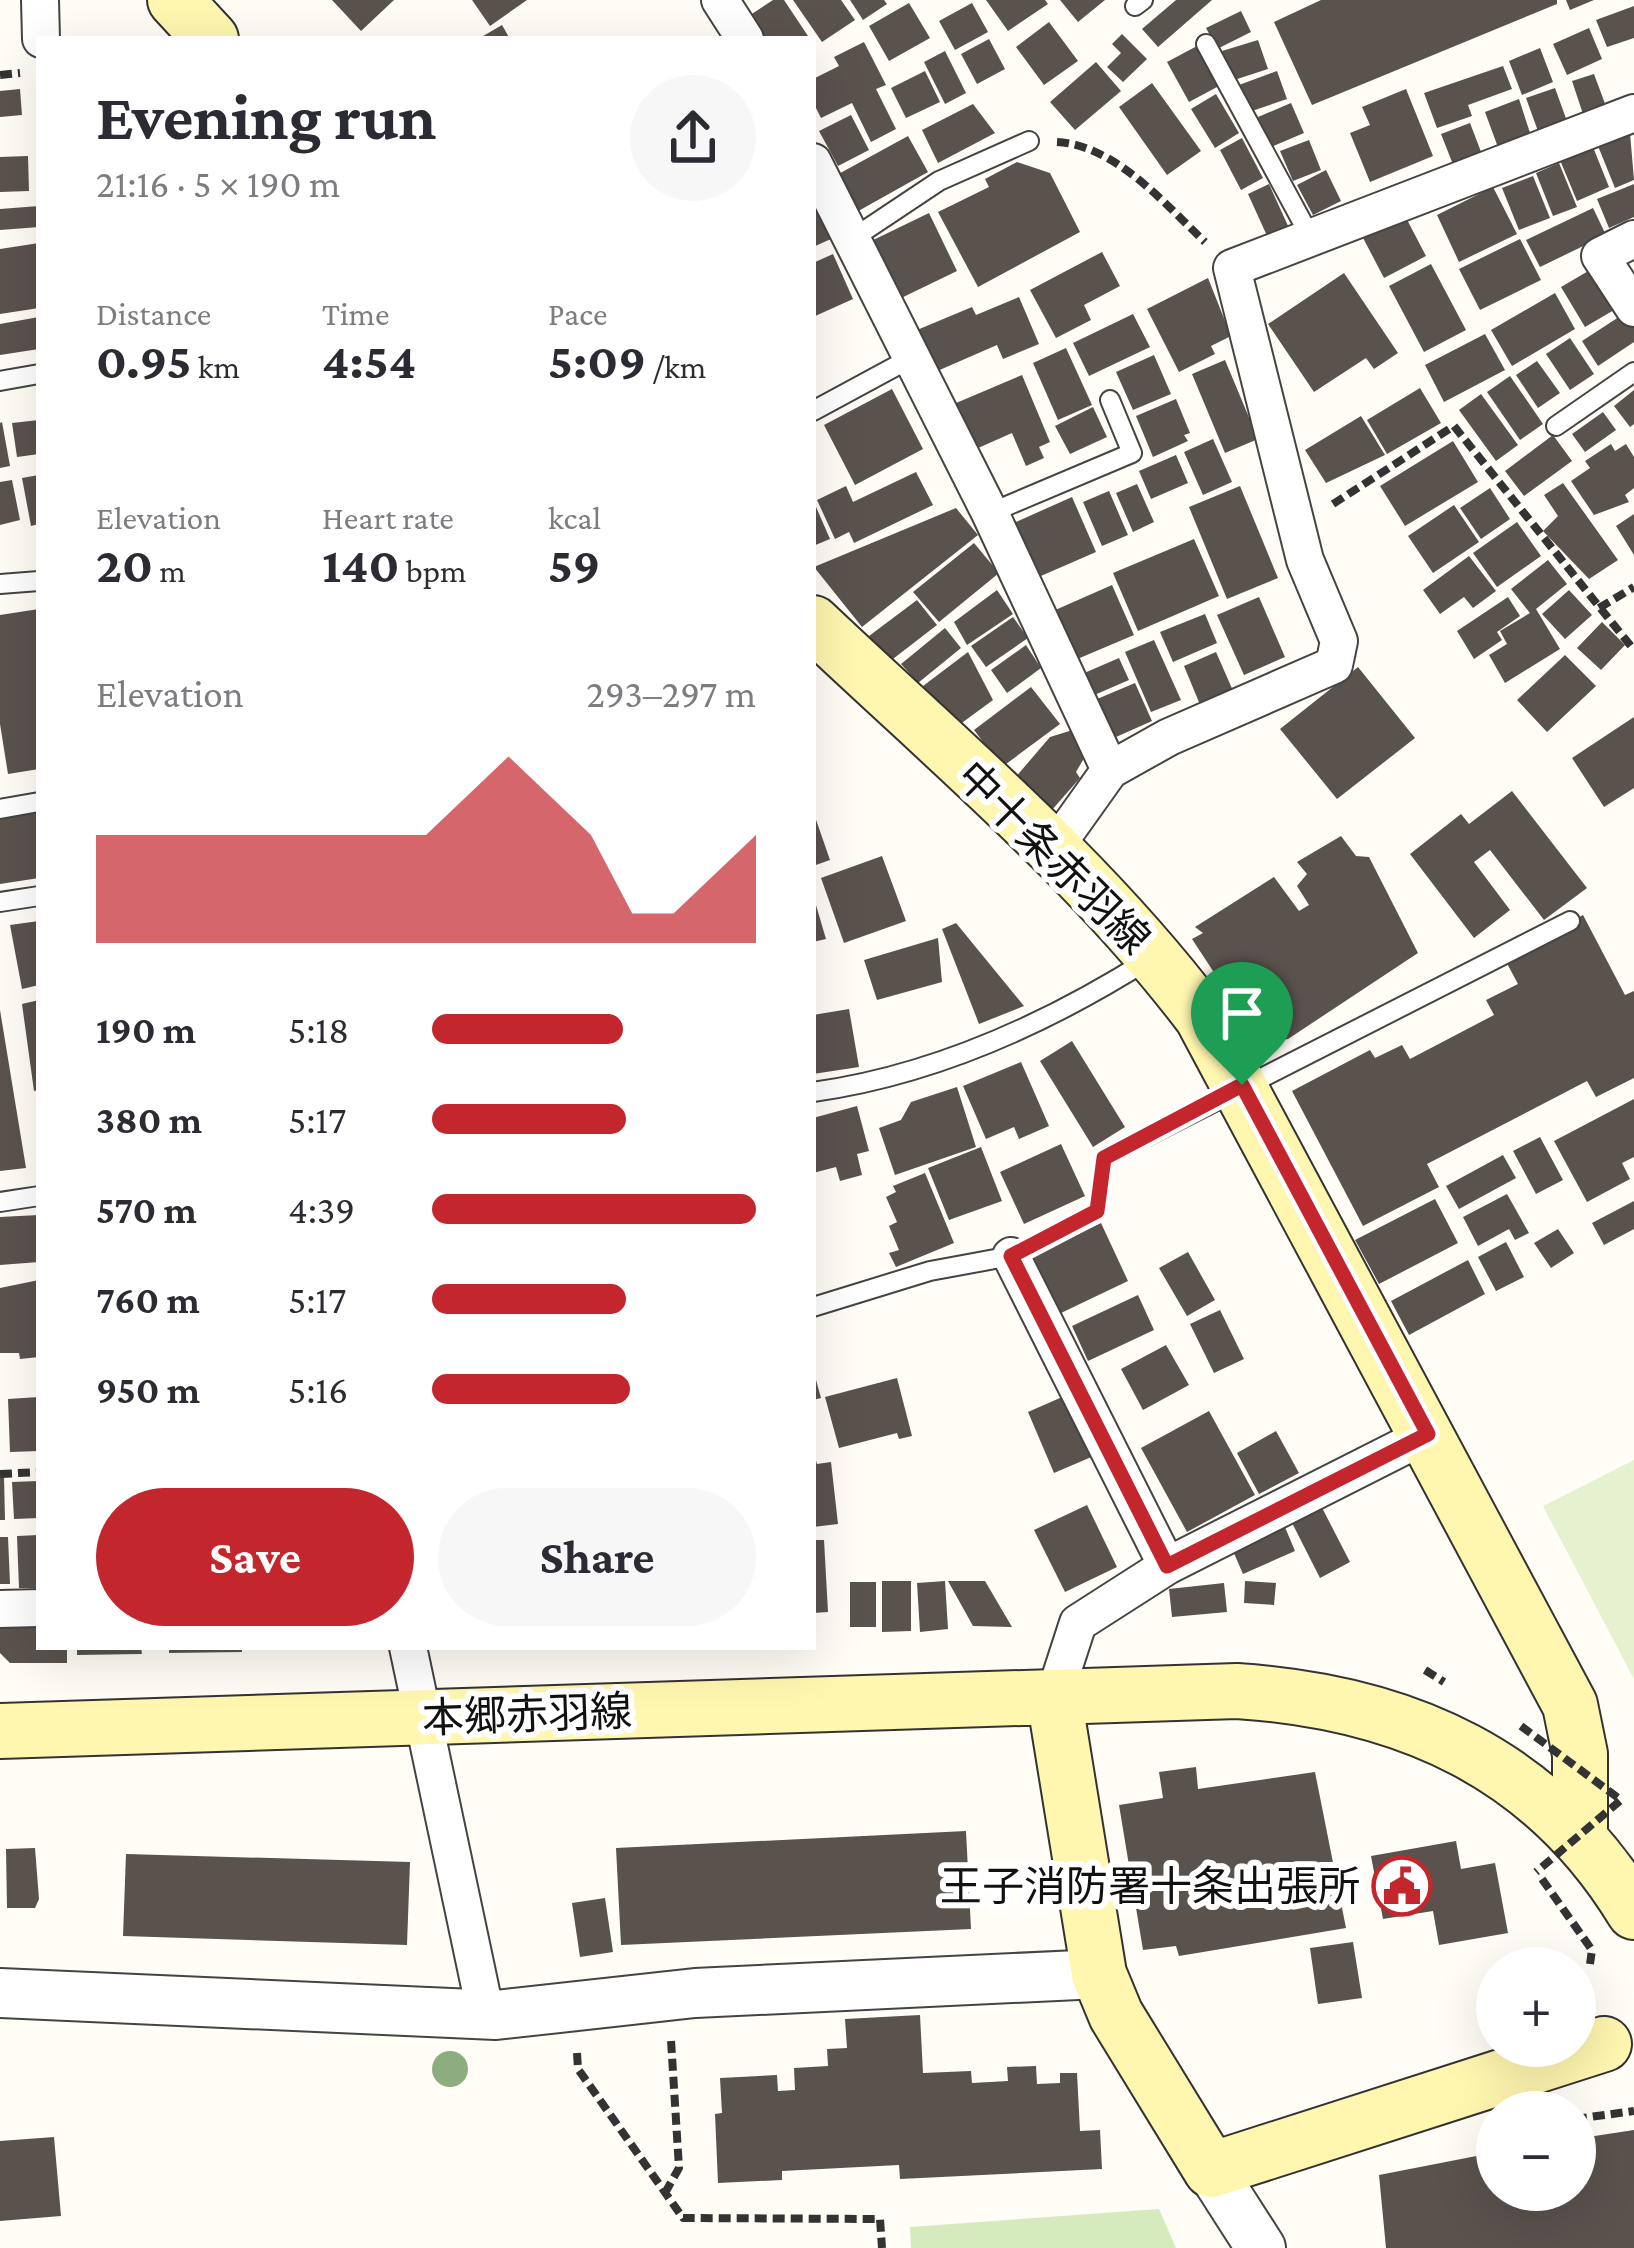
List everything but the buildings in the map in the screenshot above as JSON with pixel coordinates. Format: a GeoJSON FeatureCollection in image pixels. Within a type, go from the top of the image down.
{"type":"FeatureCollection","features":[{"type":"Feature","properties":{"kind":"main road"},"geometry":{"type":"LineString","coordinates":[[175,0],[209,36]]}},
{"type":"Feature","properties":{"kind":"main road","name":"中十条赤羽線"},"geometry":{"type":"LineString","coordinates":[[816,626],[1053,850],[1155,956],[1242,1085],[1570,1705],[1580,1754],[1580,1833]]}},
{"type":"Feature","properties":{"kind":"main road","name":"本郷赤羽線"},"geometry":{"type":"LineString","coordinates":[[0,1731],[1237,1691],[1331,1701],[1423,1729],[1464,1749],[1580,1833],[1634,1912]]}},
{"type":"Feature","properties":{"kind":"main road"},"geometry":{"type":"LineString","coordinates":[[1054,1697],[1099,1974],[1116,2015],[1211,2170],[1604,2044]]}},
{"type":"Feature","properties":{"kind":"street"},"geometry":{"type":"LineString","coordinates":[[40,0],[40,36]]}},
{"type":"Feature","properties":{"kind":"street"},"geometry":{"type":"LineString","coordinates":[[1053,850],[1110,770],[1169,737],[1334,665],[1339,641],[1306,560],[1232,268],[1634,113]]}},
{"type":"Feature","properties":{"kind":"street"},"geometry":{"type":"LineString","coordinates":[[816,172],[990,513],[1110,770]]}},
{"type":"Feature","properties":{"kind":"street"},"geometry":{"type":"LineString","coordinates":[[1634,239],[1600,256],[1634,308]]}},
{"type":"Feature","properties":{"kind":"street"},"geometry":{"type":"LineString","coordinates":[[1011,1256],[1167,1566]]}},
{"type":"Feature","properties":{"kind":"street"},"geometry":{"type":"LineString","coordinates":[[1054,1697],[1078,1623],[1167,1566],[1428,1434]]}},
{"type":"Feature","properties":{"kind":"street"},"geometry":{"type":"LineString","coordinates":[[0,1609],[36,1608]]}},
{"type":"Feature","properties":{"kind":"street"},"geometry":{"type":"LineString","coordinates":[[409,1650],[486,2014]]}},
{"type":"Feature","properties":{"kind":"street"},"geometry":{"type":"LineString","coordinates":[[0,1993],[486,2014],[694,1993],[1099,1974]]}},
{"type":"Feature","properties":{"kind":"street"},"geometry":{"type":"LineString","coordinates":[[1211,2170],[1261,2248]]}},
{"type":"Feature","properties":{"kind":"lane"},"geometry":{"type":"LineString","coordinates":[[1206,44],[1310,238]]}},
{"type":"Feature","properties":{"kind":"lane"},"geometry":{"type":"LineString","coordinates":[[851,238],[938,181],[1029,141]]}},
{"type":"Feature","properties":{"kind":"lane"},"geometry":{"type":"LineString","coordinates":[[816,409],[911,358]]}},
{"type":"Feature","properties":{"kind":"lane"},"geometry":{"type":"LineString","coordinates":[[1556,426],[1634,372]]}},
{"type":"Feature","properties":{"kind":"lane"},"geometry":{"type":"LineString","coordinates":[[0,381],[36,375]]}},
{"type":"Feature","properties":{"kind":"lane"},"geometry":{"type":"LineString","coordinates":[[990,513],[1132,453],[1110,400]]}},
{"type":"Feature","properties":{"kind":"lane"},"geometry":{"type":"LineString","coordinates":[[0,584],[36,581]]}},
{"type":"Feature","properties":{"kind":"lane"},"geometry":{"type":"LineString","coordinates":[[0,808],[36,802]]}},
{"type":"Feature","properties":{"kind":"lane"},"geometry":{"type":"LineString","coordinates":[[0,902],[36,896]]}},
{"type":"Feature","properties":{"kind":"lane"},"geometry":{"type":"LineString","coordinates":[[816,1306],[930,1271],[1011,1256],[1097,1211],[1104,1158],[1570,921]]}},
{"type":"Feature","properties":{"kind":"lane"},"geometry":{"type":"LineString","coordinates":[[816,1092],[881,1082],[1017,1034],[1155,956]]}},
{"type":"Feature","properties":{"kind":"lane"},"geometry":{"type":"LineString","coordinates":[[0,1202],[36,1196]]}},
{"type":"Feature","properties":{"kind":"path"},"geometry":{"type":"LineString","coordinates":[[1029,141],[1077,143],[1140,181],[1232,268]]}},
{"type":"Feature","properties":{"kind":"path"},"geometry":{"type":"LineString","coordinates":[[1340,499],[1454,427],[1634,650]]}},
{"type":"Feature","properties":{"kind":"path"},"geometry":{"type":"LineString","coordinates":[[1599,608],[1634,587]]}},
{"type":"Feature","properties":{"kind":"path"},"geometry":{"type":"LineString","coordinates":[[0,1474],[36,1472]]}},
{"type":"Feature","properties":{"kind":"path"},"geometry":{"type":"LineString","coordinates":[[1521,1726],[1622,1800],[1539,1876],[1590,1947]]}},
{"type":"Feature","properties":{"kind":"path"},"geometry":{"type":"LineString","coordinates":[[665,2193],[679,2168],[670,2027]]}},
{"type":"Feature","properties":{"kind":"path"},"geometry":{"type":"LineString","coordinates":[[577,2040],[578,2069],[682,2218],[880,2219],[882,2248]]}},
{"type":"Feature","properties":{"kind":"path"},"geometry":{"type":"LineString","coordinates":[[1596,2116],[1634,2111]]}},
{"type":"Feature","properties":{"kind":"green space"},"geometry":{"type":"Polygon","coordinates":[[[1634,1460],[1634,1679],[1543,1506],[1634,1460]]]}},
{"type":"Feature","properties":{"kind":"green space"},"geometry":{"type":"Polygon","coordinates":[[[1159,2209],[1176,2248],[911,2248],[910,2227],[1159,2209]]]}},
{"type":"Feature","properties":{"kind":"place","name":"王子消防署十条出張所"},"geometry":{"type":"Point","coordinates":[1402,1886]}},
{"type":"Feature","properties":{"kind":"route"},"geometry":{"type":"LineString","coordinates":[[1242,1085],[1428,1434],[1167,1566],[1011,1256],[1097,1211],[1104,1158],[1242,1085]]}}]}
